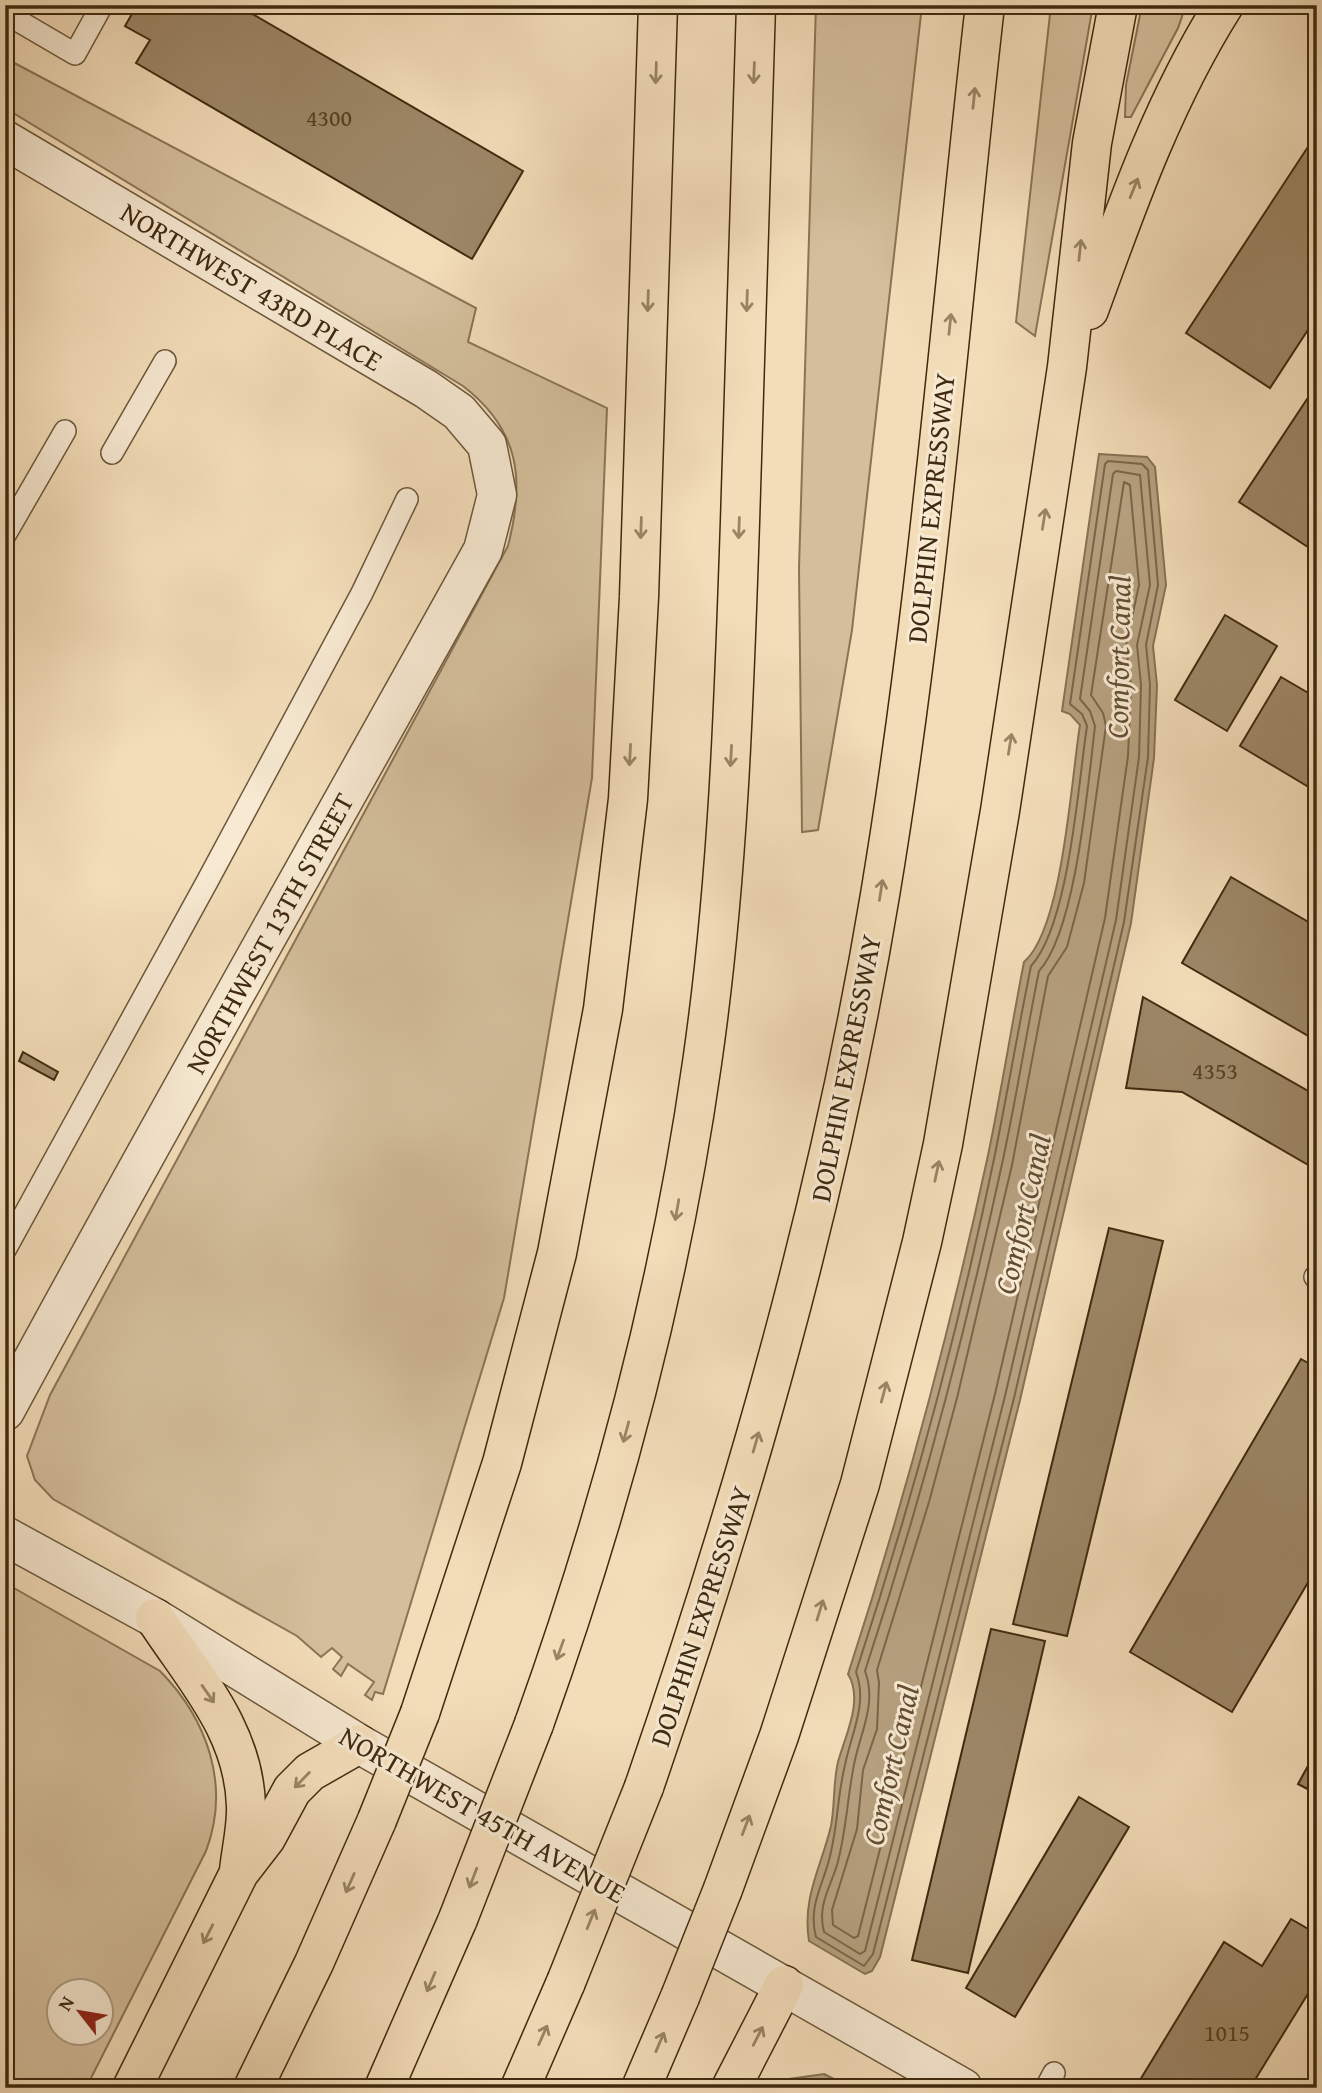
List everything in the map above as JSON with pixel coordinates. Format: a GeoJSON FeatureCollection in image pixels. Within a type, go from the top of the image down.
{"type":"FeatureCollection","features":[{"type":"Feature","properties":{"kind":"highway"},"geometry":{"type":"LineString","coordinates":[[253,2088],[314,1963],[377,1821],[419,1713],[502,1463],[557,1253],[603,1009],[628,799],[639,597],[658,5]]}},
{"type":"Feature","properties":{"kind":"highway"},"geometry":{"type":"LineString","coordinates":[[384,2088],[458,1919],[534,1724],[604,1513],[640,1380],[668,1258],[708,1016],[723,890],[735,686],[756,5]]}},
{"type":"Feature","properties":{"kind":"highway","name":"DOLPHIN EXPRESSWAY"},"geometry":{"type":"LineString","coordinates":[[520,2088],[566,1982],[644,1787],[718,1566],[790,1318],[855,1031],[880,895],[912,671],[985,5]]}},
{"type":"Feature","properties":{"kind":"highway"},"geometry":{"type":"LineString","coordinates":[[641,2088],[723,1889],[779,1736],[860,1484],[922,1242],[979,946],[1067,367],[1093,143],[1118,5]]}},
{"type":"Feature","properties":{"kind":"highway"},"geometry":{"type":"LineString","coordinates":[[1067,367],[1150,149],[1175,94],[1224,5]]}},
{"type":"Feature","properties":{"kind":"highway"},"geometry":{"type":"LineString","coordinates":[[155,1618],[192,1676],[206,1689],[225,1720],[236,1750],[244,1779],[247,1809],[239,1873]]}},
{"type":"Feature","properties":{"kind":"highway"},"geometry":{"type":"LineString","coordinates":[[132,2088],[239,1873],[266,1838],[292,1790],[310,1772],[359,1744]]}},
{"type":"Feature","properties":{"kind":"highway"},"geometry":{"type":"LineString","coordinates":[[731,2088],[784,1985]]}},
{"type":"Feature","properties":{"kind":"street","name":"NORTHWEST 43RD PLACE"},"geometry":{"type":"LineString","coordinates":[[5,140],[426,389],[459,412],[487,445]]}},
{"type":"Feature","properties":{"kind":"street","name":"NORTHWEST 13TH STREET"},"geometry":{"type":"LineString","coordinates":[[5,1410],[148,1147],[253,965],[483,550],[497,495],[487,445]]}},
{"type":"Feature","properties":{"kind":"street","name":"NORTHWEST 45TH AVENUE"},"geometry":{"type":"LineString","coordinates":[[5,1536],[155,1618],[359,1744],[963,2088]]}},
{"type":"Feature","properties":{"kind":"lane"},"geometry":{"type":"LineString","coordinates":[[5,13],[75,54],[102,5]]}},
{"type":"Feature","properties":{"kind":"lane"},"geometry":{"type":"LineString","coordinates":[[112,453],[165,361]]}},
{"type":"Feature","properties":{"kind":"lane"},"geometry":{"type":"LineString","coordinates":[[5,534],[65,431]]}},
{"type":"Feature","properties":{"kind":"lane"},"geometry":{"type":"LineString","coordinates":[[5,1250],[214,869],[362,593],[408,499]]}},
{"type":"Feature","properties":{"kind":"shaded area"},"geometry":{"type":"Polygon","coordinates":[[[816,5],[922,5],[852,630],[818,830],[802,832],[799,568],[816,5]]]}},
{"type":"Feature","properties":{"kind":"shaded area"},"geometry":{"type":"Polygon","coordinates":[[[1051,5],[1093,5],[1035,336],[1016,322],[1051,5]]]}},
{"type":"Feature","properties":{"kind":"shaded area"},"geometry":{"type":"Polygon","coordinates":[[[1142,5],[1186,5],[1178,28],[1131,117],[1125,117],[1126,85],[1142,5]]]}},
{"type":"Feature","properties":{"kind":"shaded area"},"geometry":{"type":"Polygon","coordinates":[[[5,58],[476,308],[468,342],[607,408],[592,778],[504,1298],[383,1694],[375,1692],[372,1700],[365,1695],[374,1682],[348,1664],[341,1676],[333,1669],[342,1657],[332,1648],[321,1657],[297,1636],[53,1499],[35,1480],[27,1456],[50,1395],[508,546],[516,499],[513,458],[507,439],[496,420],[463,386],[5,108],[5,58]]]}},
{"type":"Feature","properties":{"kind":"shaded area"},"geometry":{"type":"Polygon","coordinates":[[[5,1583],[160,1671],[191,1710],[202,1732],[215,1778],[216,1802],[206,1851],[116,2029],[116,1978],[46,1978],[46,2048],[106,2048],[86,2088],[24,2088],[5,2077],[5,1583]]]}},
{"type":"Feature","properties":{"kind":"water","name":"Comfort Canal"},"geometry":{"type":"Polygon","coordinates":[[[1099,454],[1147,457],[1155,467],[1166,585],[1153,646],[1157,685],[1154,758],[1131,923],[1020,1400],[880,1957],[872,1971],[865,1974],[809,1941],[810,1896],[831,1826],[836,1770],[852,1718],[854,1695],[848,1674],[906,1483],[957,1290],[992,1135],[1024,962],[1037,944],[1048,918],[1056,887],[1069,815],[1080,725],[1070,714],[1062,711],[1099,454]]]}},
{"type":"Feature","properties":{"kind":"water"},"geometry":{"type":"Polygon","coordinates":[[[824,2074],[840,2082],[839,2088],[772,2088],[775,2081],[824,2074]]]}},
{"type":"Feature","properties":{"kind":"building"},"geometry":{"type":"Polygon","coordinates":[[[137,5],[237,5],[523,171],[472,259],[136,63],[150,40],[125,26],[137,5]]]}},
{"type":"Feature","properties":{"kind":"building"},"geometry":{"type":"Polygon","coordinates":[[[1317,133],[1317,316],[1270,388],[1186,333],[1317,133]]]}},
{"type":"Feature","properties":{"kind":"building"},"geometry":{"type":"Polygon","coordinates":[[[1317,384],[1317,553],[1239,502],[1317,384]]]}},
{"type":"Feature","properties":{"kind":"building"},"geometry":{"type":"Polygon","coordinates":[[[1225,615],[1277,646],[1227,731],[1175,700],[1225,615]]]}},
{"type":"Feature","properties":{"kind":"building"},"geometry":{"type":"Polygon","coordinates":[[[1281,677],[1317,698],[1317,792],[1240,746],[1281,677]]]}},
{"type":"Feature","properties":{"kind":"building"},"geometry":{"type":"Polygon","coordinates":[[[1231,877],[1317,927],[1317,1041],[1182,963],[1231,877]]]}},
{"type":"Feature","properties":{"kind":"building"},"geometry":{"type":"Polygon","coordinates":[[[1143,997],[1317,1096],[1317,1170],[1182,1092],[1126,1088],[1143,997]]]}},
{"type":"Feature","properties":{"kind":"building"},"geometry":{"type":"Polygon","coordinates":[[[23,1052],[58,1072],[54,1080],[19,1061],[23,1052]]]}},
{"type":"Feature","properties":{"kind":"building"},"geometry":{"type":"Polygon","coordinates":[[[1109,1228],[1163,1241],[1067,1636],[1013,1624],[1109,1228]]]}},
{"type":"Feature","properties":{"kind":"building"},"geometry":{"type":"Polygon","coordinates":[[[1301,1359],[1317,1368],[1317,1567],[1232,1712],[1130,1652],[1301,1359]]]}},
{"type":"Feature","properties":{"kind":"building"},"geometry":{"type":"Polygon","coordinates":[[[991,1629],[1045,1641],[968,1973],[912,1960],[991,1629]]]}},
{"type":"Feature","properties":{"kind":"building"},"geometry":{"type":"Polygon","coordinates":[[[1314,1755],[1317,1756],[1317,1794],[1298,1784],[1314,1755]]]}},
{"type":"Feature","properties":{"kind":"building"},"geometry":{"type":"Polygon","coordinates":[[[1079,1797],[1129,1827],[1015,2017],[966,1988],[1079,1797]]]}},
{"type":"Feature","properties":{"kind":"building"},"geometry":{"type":"Polygon","coordinates":[[[1291,1919],[1317,1934],[1317,1979],[1250,2088],[1142,2088],[1137,2085],[1224,1942],[1262,1966],[1291,1919]]]}}]}
